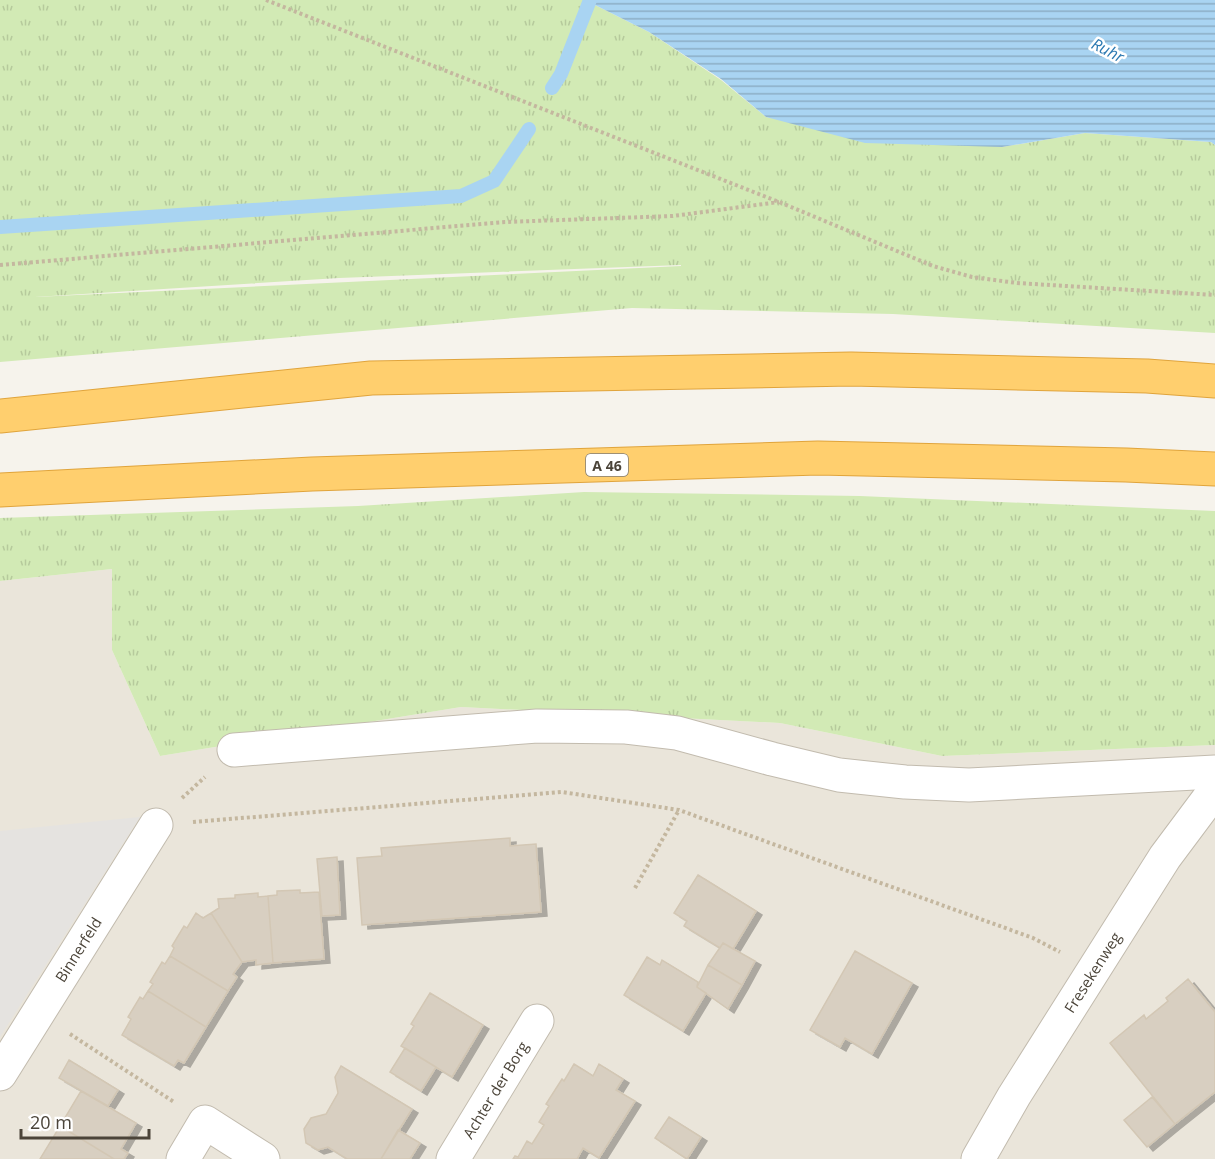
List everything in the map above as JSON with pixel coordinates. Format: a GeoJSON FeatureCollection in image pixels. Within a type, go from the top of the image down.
{"type":"FeatureCollection","features":[{"type":"Feature","properties":{"kind":"highway"},"geometry":{"type":"LineString","coordinates":[[0,416],[371,378],[851,369],[1148,376],[1215,381]]}},
{"type":"Feature","properties":{"kind":"highway","name":"A 46"},"geometry":{"type":"LineString","coordinates":[[0,490],[312,474],[818,458],[1215,469]]}},
{"type":"Feature","properties":{"kind":"street"},"geometry":{"type":"LineString","coordinates":[[234,750],[537,726],[578,725],[626,727],[677,733],[828,772],[905,783],[991,784],[1215,772]]}},
{"type":"Feature","properties":{"kind":"street","name":"Fresekenweg"},"geometry":{"type":"LineString","coordinates":[[978,1159],[1014,1096],[1165,857],[1215,790]]}},
{"type":"Feature","properties":{"kind":"street","name":"Binnerfeld"},"geometry":{"type":"LineString","coordinates":[[0,1074],[156,825]]}},
{"type":"Feature","properties":{"kind":"street","name":"Achter der Borg"},"geometry":{"type":"LineString","coordinates":[[453,1159],[537,1021]]}},
{"type":"Feature","properties":{"kind":"street"},"geometry":{"type":"LineString","coordinates":[[183,1159],[205,1122],[263,1159]]}},
{"type":"Feature","properties":{"kind":"path"},"geometry":{"type":"LineString","coordinates":[[266,0],[779,202],[933,266],[972,277],[1017,283],[1215,295]]}},
{"type":"Feature","properties":{"kind":"path"},"geometry":{"type":"LineString","coordinates":[[0,265],[505,222],[674,216],[779,202]]}},
{"type":"Feature","properties":{"kind":"path"},"geometry":{"type":"LineString","coordinates":[[156,825],[234,750]]}},
{"type":"Feature","properties":{"kind":"path"},"geometry":{"type":"LineString","coordinates":[[156,825],[561,792],[679,810],[1033,938],[1095,970]]}},
{"type":"Feature","properties":{"kind":"path"},"geometry":{"type":"LineString","coordinates":[[635,888],[679,810]]}},
{"type":"Feature","properties":{"kind":"path"},"geometry":{"type":"LineString","coordinates":[[37,1013],[205,1122]]}},
{"type":"Feature","properties":{"kind":"shaded area"},"geometry":{"type":"Polygon","coordinates":[[[112,569],[112,650],[160,756],[461,707],[780,723],[942,756],[1215,745],[1215,1159],[0,1159],[0,581],[112,569]]]}},
{"type":"Feature","properties":{"kind":"shaded area"},"geometry":{"type":"Polygon","coordinates":[[[140,817],[0,1037],[0,831],[140,817]]]}},
{"type":"Feature","properties":{"kind":"green space"},"geometry":{"type":"Polygon","coordinates":[[[0,0],[585,0],[649,32],[721,80],[766,117],[1002,147],[1085,133],[1211,142],[1215,145],[1215,333],[893,314],[632,308],[0,362],[0,0]],[[681,266],[339,278],[35,297],[681,266]]]}},
{"type":"Feature","properties":{"kind":"green space"},"geometry":{"type":"Polygon","coordinates":[[[584,492],[860,496],[1215,511],[1215,745],[942,756],[780,723],[461,707],[160,756],[112,650],[112,569],[0,581],[0,518],[358,506],[584,492]]]}},
{"type":"Feature","properties":{"kind":"water","name":"Ruhr"},"geometry":{"type":"Polygon","coordinates":[[[585,0],[1215,0],[1215,145],[1211,142],[1085,133],[1002,147],[865,143],[766,117],[721,79],[649,32],[585,0]]]}},
{"type":"Feature","properties":{"kind":"building"},"geometry":{"type":"Polygon","coordinates":[[[510,838],[510,846],[536,844],[541,912],[362,925],[357,858],[382,856],[381,848],[510,838]]]}},
{"type":"Feature","properties":{"kind":"building"},"geometry":{"type":"Polygon","coordinates":[[[337,857],[340,915],[322,916],[317,859],[337,857]]]}},
{"type":"Feature","properties":{"kind":"building"},"geometry":{"type":"Polygon","coordinates":[[[698,875],[756,911],[733,949],[723,943],[720,948],[684,926],[687,921],[674,913],[698,875]]]}},
{"type":"Feature","properties":{"kind":"building"},"geometry":{"type":"Polygon","coordinates":[[[300,890],[300,893],[319,892],[324,959],[273,963],[268,896],[277,895],[277,891],[300,890]]]}},
{"type":"Feature","properties":{"kind":"building"},"geometry":{"type":"Polygon","coordinates":[[[258,893],[258,897],[268,896],[273,963],[256,965],[256,960],[242,962],[211,913],[219,908],[218,899],[258,893]]]}},
{"type":"Feature","properties":{"kind":"building"},"geometry":{"type":"Polygon","coordinates":[[[196,913],[203,918],[211,913],[242,962],[233,974],[237,977],[228,991],[170,956],[174,948],[172,946],[184,926],[187,928],[196,913]]]}},
{"type":"Feature","properties":{"kind":"building"},"geometry":{"type":"Polygon","coordinates":[[[723,943],[755,961],[742,985],[708,965],[723,943]]]}},
{"type":"Feature","properties":{"kind":"building"},"geometry":{"type":"Polygon","coordinates":[[[855,951],[912,983],[872,1054],[845,1038],[840,1047],[810,1030],[855,951]]]}},
{"type":"Feature","properties":{"kind":"building"},"geometry":{"type":"Polygon","coordinates":[[[170,956],[228,991],[206,1027],[148,991],[153,984],[150,982],[162,962],[165,964],[170,956]]]}},
{"type":"Feature","properties":{"kind":"building"},"geometry":{"type":"Polygon","coordinates":[[[647,957],[660,965],[662,960],[698,982],[697,987],[706,993],[683,1031],[624,995],[647,957]]]}},
{"type":"Feature","properties":{"kind":"building"},"geometry":{"type":"Polygon","coordinates":[[[708,965],[742,985],[728,1009],[697,987],[708,965]]]}},
{"type":"Feature","properties":{"kind":"building"},"geometry":{"type":"Polygon","coordinates":[[[1188,979],[1215,1012],[1215,1092],[1175,1124],[1110,1043],[1144,1015],[1146,1019],[1168,1001],[1166,998],[1188,979]]]}},
{"type":"Feature","properties":{"kind":"building"},"geometry":{"type":"Polygon","coordinates":[[[148,991],[206,1027],[184,1063],[178,1060],[174,1066],[122,1035],[131,1019],[128,1017],[140,997],[143,999],[148,991]]]}},
{"type":"Feature","properties":{"kind":"building"},"geometry":{"type":"Polygon","coordinates":[[[430,993],[483,1025],[452,1077],[401,1046],[414,1026],[411,1024],[430,993]]]}},
{"type":"Feature","properties":{"kind":"building"},"geometry":{"type":"Polygon","coordinates":[[[405,1048],[436,1067],[421,1091],[390,1072],[405,1048]]]}},
{"type":"Feature","properties":{"kind":"building"},"geometry":{"type":"Polygon","coordinates":[[[69,1060],[118,1090],[108,1106],[59,1078],[69,1060]]]}},
{"type":"Feature","properties":{"kind":"building"},"geometry":{"type":"Polygon","coordinates":[[[574,1064],[593,1076],[599,1064],[623,1079],[616,1090],[635,1101],[599,1158],[583,1148],[577,1159],[513,1159],[515,1156],[518,1157],[527,1141],[532,1144],[544,1125],[539,1122],[549,1106],[546,1104],[574,1064]]]}},
{"type":"Feature","properties":{"kind":"building"},"geometry":{"type":"Polygon","coordinates":[[[341,1066],[412,1109],[381,1159],[347,1159],[328,1147],[318,1150],[306,1143],[304,1129],[311,1118],[326,1114],[338,1093],[335,1077],[341,1066]]]}},
{"type":"Feature","properties":{"kind":"building"},"geometry":{"type":"Polygon","coordinates":[[[81,1091],[136,1123],[121,1149],[128,1153],[124,1159],[114,1159],[60,1126],[81,1091]]]}},
{"type":"Feature","properties":{"kind":"building"},"geometry":{"type":"Polygon","coordinates":[[[1152,1097],[1175,1124],[1147,1147],[1124,1120],[1152,1097]]]}},
{"type":"Feature","properties":{"kind":"building"},"geometry":{"type":"Polygon","coordinates":[[[669,1117],[701,1137],[687,1159],[655,1138],[669,1117]]]}},
{"type":"Feature","properties":{"kind":"building"},"geometry":{"type":"Polygon","coordinates":[[[60,1126],[114,1159],[40,1159],[60,1126]]]}},
{"type":"Feature","properties":{"kind":"building"},"geometry":{"type":"Polygon","coordinates":[[[398,1130],[420,1143],[410,1159],[381,1159],[398,1130]]]}},
{"type":"Feature","properties":{"kind":"waterway"},"geometry":{"type":"LineString","coordinates":[[552,88],[561,74],[590,0]]}},
{"type":"Feature","properties":{"kind":"waterway"},"geometry":{"type":"LineString","coordinates":[[0,227],[461,196],[494,181],[529,129]]}}]}
